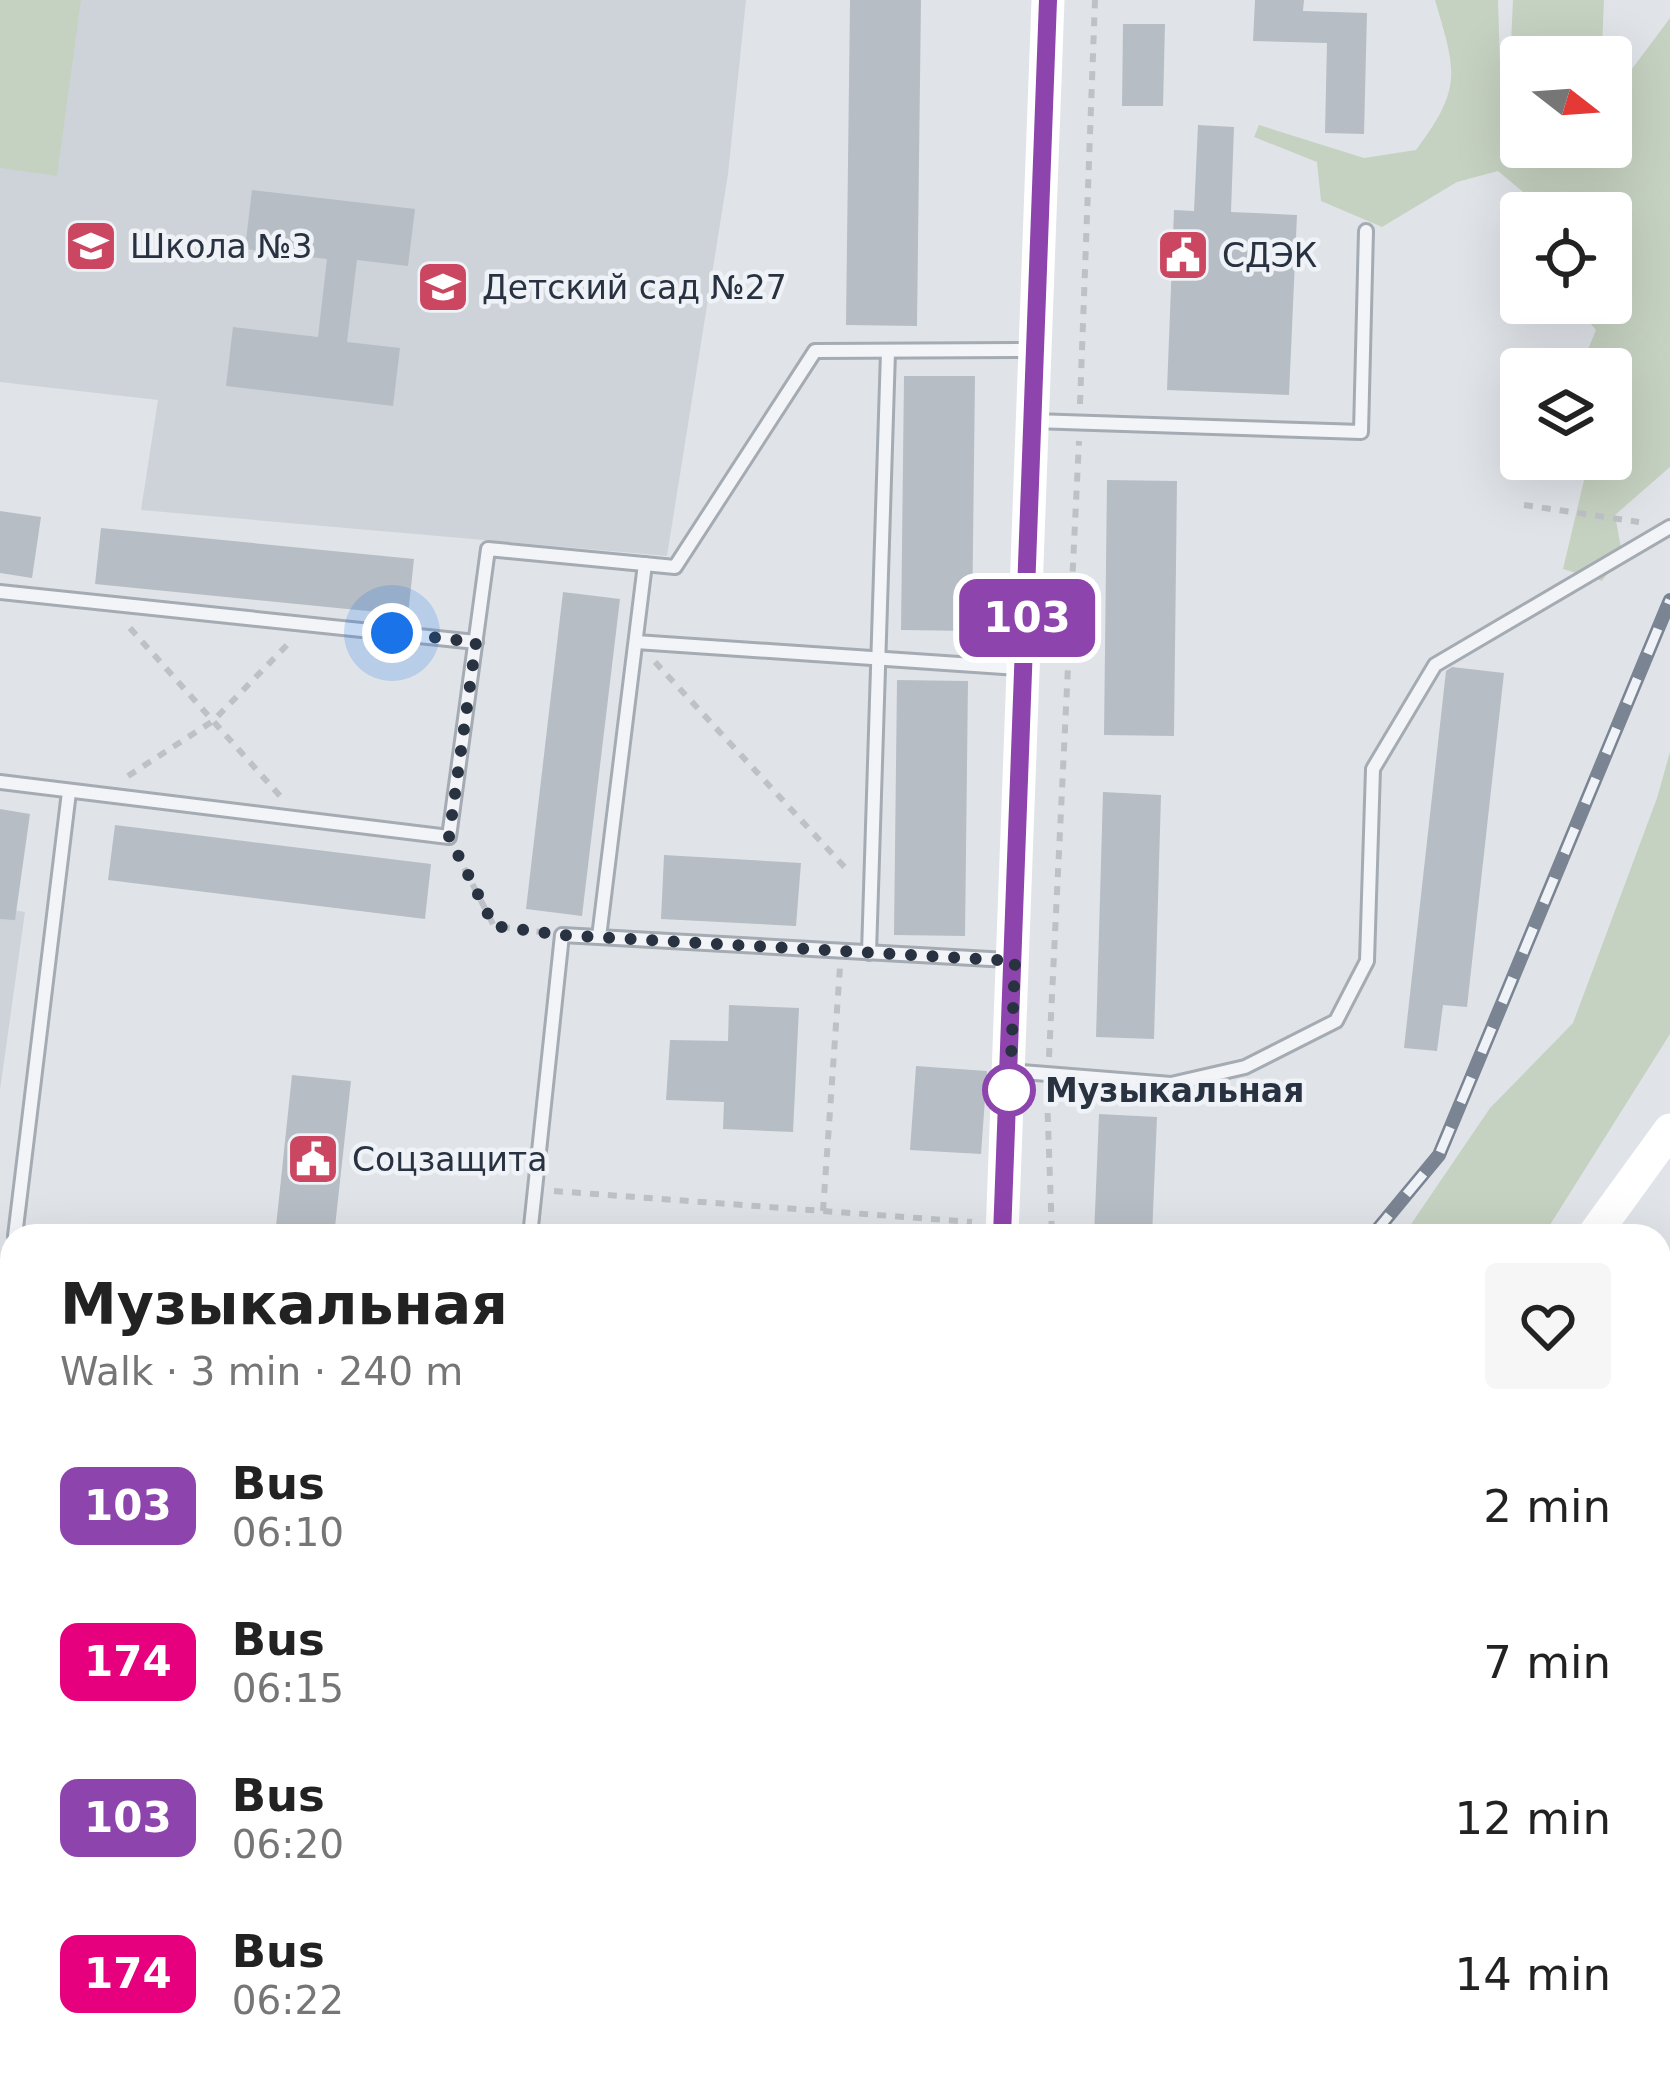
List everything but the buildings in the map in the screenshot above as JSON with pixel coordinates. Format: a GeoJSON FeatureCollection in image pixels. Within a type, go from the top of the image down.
{"type":"FeatureCollection","features":[{"type":"Feature","properties":{"kind":"main road"},"geometry":{"type":"LineString","coordinates":[[1003,1224],[1048,0]]}},
{"type":"Feature","properties":{"kind":"main road"},"geometry":{"type":"LineString","coordinates":[[1602,1224],[1670,1130]]}},
{"type":"Feature","properties":{"kind":"lane"},"geometry":{"type":"LineString","coordinates":[[1033,421],[1361,432],[1366,231]]}},
{"type":"Feature","properties":{"kind":"lane"},"geometry":{"type":"LineString","coordinates":[[0,782],[449,837],[488,549],[675,567],[814,351],[1035,350]]}},
{"type":"Feature","properties":{"kind":"lane"},"geometry":{"type":"LineString","coordinates":[[868,953],[888,352]]}},
{"type":"Feature","properties":{"kind":"lane"},"geometry":{"type":"LineString","coordinates":[[1010,1071],[1172,1084],[1245,1067],[1336,1021],[1367,961],[1373,769],[1435,665],[1670,527]]}},
{"type":"Feature","properties":{"kind":"lane"},"geometry":{"type":"LineString","coordinates":[[599,937],[645,564]]}},
{"type":"Feature","properties":{"kind":"lane"},"geometry":{"type":"LineString","coordinates":[[0,592],[476,642]]}},
{"type":"Feature","properties":{"kind":"lane"},"geometry":{"type":"LineString","coordinates":[[636,642],[1025,668]]}},
{"type":"Feature","properties":{"kind":"lane"},"geometry":{"type":"LineString","coordinates":[[16,1224],[69,791]]}},
{"type":"Feature","properties":{"kind":"lane"},"geometry":{"type":"LineString","coordinates":[[531,1224],[562,935],[1015,961]]}},
{"type":"Feature","properties":{"kind":"path"},"geometry":{"type":"LineString","coordinates":[[1052,1224],[1046,1122],[1095,0]]}},
{"type":"Feature","properties":{"kind":"path"},"geometry":{"type":"LineString","coordinates":[[1524,505],[1649,524]]}},
{"type":"Feature","properties":{"kind":"path"},"geometry":{"type":"LineString","coordinates":[[108,603],[301,819]]}},
{"type":"Feature","properties":{"kind":"path"},"geometry":{"type":"LineString","coordinates":[[97,795],[213,721],[307,624]]}},
{"type":"Feature","properties":{"kind":"path"},"geometry":{"type":"LineString","coordinates":[[636,642],[871,895]]}},
{"type":"Feature","properties":{"kind":"path"},"geometry":{"type":"LineString","coordinates":[[449,837],[494,926],[562,935]]}},
{"type":"Feature","properties":{"kind":"path"},"geometry":{"type":"LineString","coordinates":[[824,1211],[841,951]]}},
{"type":"Feature","properties":{"kind":"path"},"geometry":{"type":"LineString","coordinates":[[535,1189],[946,1224]]}},
{"type":"Feature","properties":{"kind":"shaded area"},"geometry":{"type":"Polygon","coordinates":[[[0,0],[746,0],[728,174],[667,556],[141,510],[158,400],[0,382],[0,0]]]}},
{"type":"Feature","properties":{"kind":"shaded area"},"geometry":{"type":"Polygon","coordinates":[[[0,908],[25,912],[0,1090],[0,908]]]}},
{"type":"Feature","properties":{"kind":"green space"},"geometry":{"type":"Polygon","coordinates":[[[0,0],[81,0],[57,176],[0,168],[0,0]]]}},
{"type":"Feature","properties":{"kind":"green space"},"geometry":{"type":"Polygon","coordinates":[[[1435,0],[1498,0],[1500,168],[1632,168],[1632,69],[1670,18],[1670,467],[1615,515],[1622,553],[1602,581],[1563,569],[1584,480],[1632,480],[1632,348],[1589,348],[1596,330],[1591,324],[1632,324],[1632,192],[1523,192],[1498,171],[1457,182],[1382,227],[1321,201],[1317,162],[1254,137],[1259,125],[1364,158],[1416,150],[1448,94],[1448,45],[1435,0]]]}},
{"type":"Feature","properties":{"kind":"green space"},"geometry":{"type":"Polygon","coordinates":[[[1513,0],[1604,0],[1602,36],[1511,36],[1513,0]]]}},
{"type":"Feature","properties":{"kind":"green space"},"geometry":{"type":"Polygon","coordinates":[[[1670,752],[1670,1034],[1551,1224],[1411,1224],[1490,1108],[1573,1023],[1670,752]]]}},
{"type":"Feature","properties":{"kind":"railway"},"geometry":{"type":"LineString","coordinates":[[1382,1224],[1439,1155],[1670,600]]}},
{"type":"Feature","properties":{"kind":"bus line","name":"103"},"geometry":{"type":"LineString","coordinates":[[1003,1224],[1048,0]]}},
{"type":"Feature","properties":{"kind":"place","name":"Школа №3"},"geometry":{"type":"Point","coordinates":[91,246]}},
{"type":"Feature","properties":{"kind":"place","name":"СДЭК"},"geometry":{"type":"Point","coordinates":[1183,255]}},
{"type":"Feature","properties":{"kind":"place","name":"Детский сад №27"},"geometry":{"type":"Point","coordinates":[443,287]}},
{"type":"Feature","properties":{"kind":"place","name":"Музыкальная"},"geometry":{"type":"Point","coordinates":[1009,1090]}},
{"type":"Feature","properties":{"kind":"place","name":"Соцзащита"},"geometry":{"type":"Point","coordinates":[313,1159]}},
{"type":"Feature","properties":{"kind":"route"},"geometry":{"type":"LineString","coordinates":[[392,633],[476,642],[449,837],[494,926],[562,935],[1015,961],[1009,1109],[1009,1090]]}}]}
